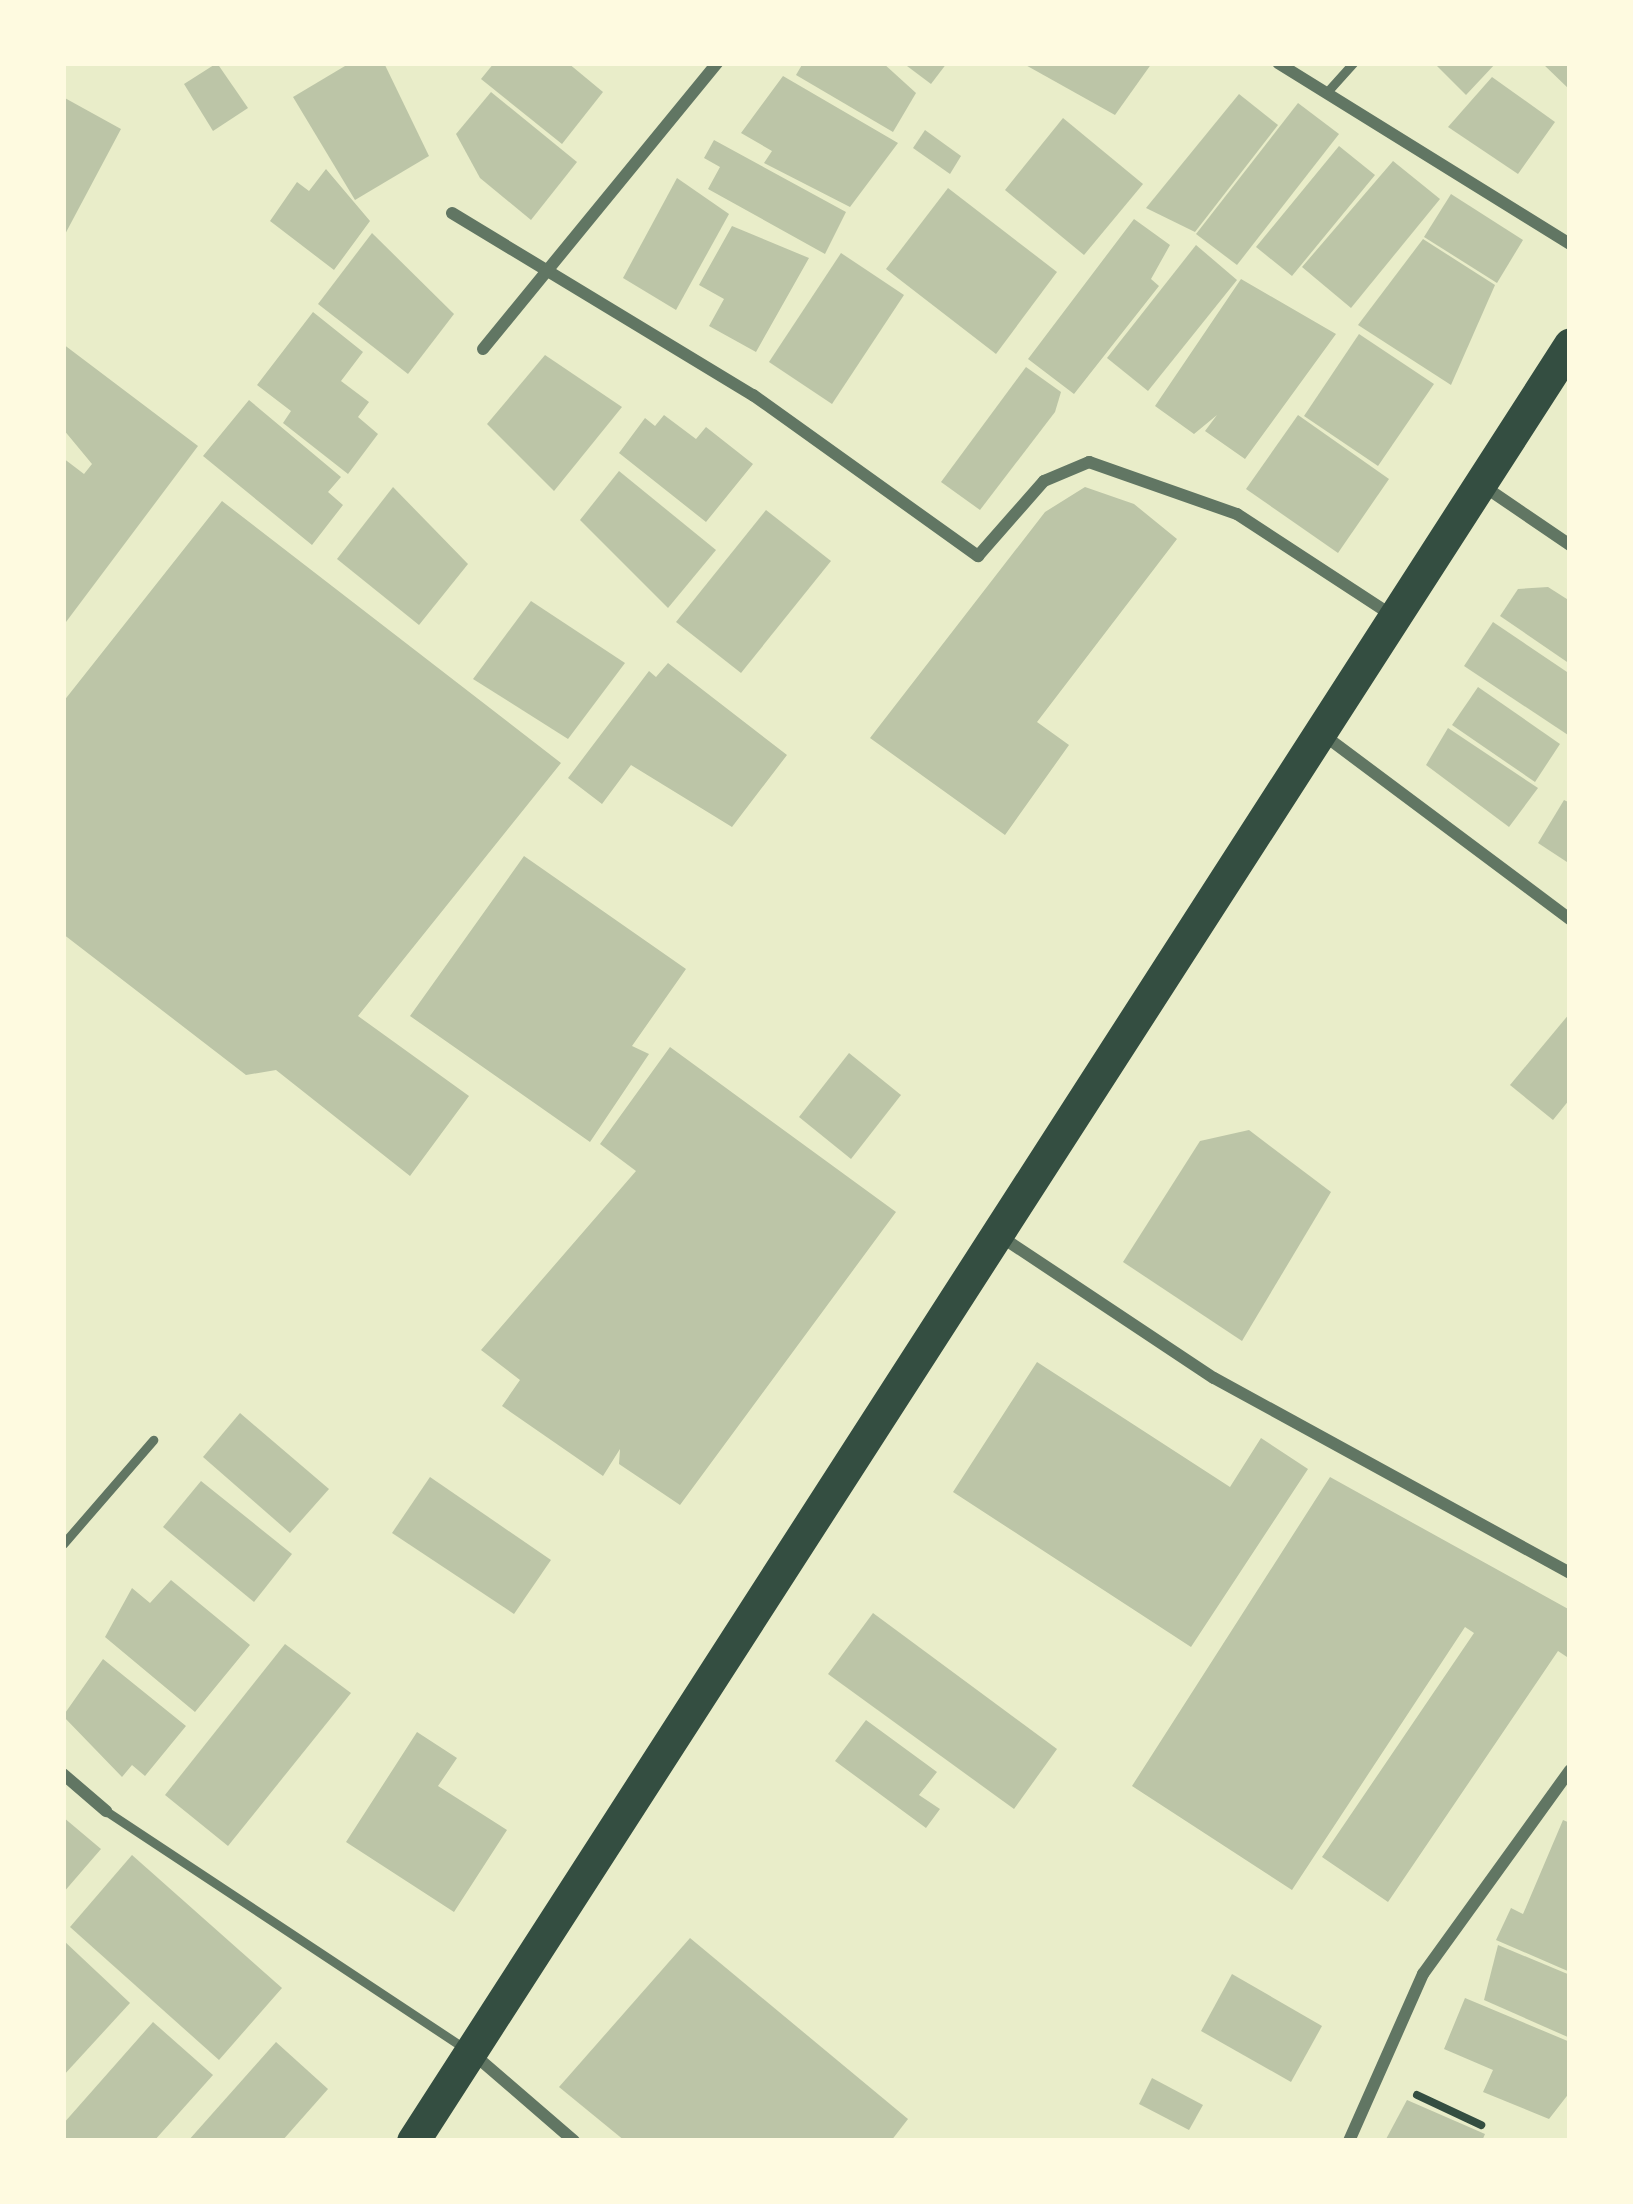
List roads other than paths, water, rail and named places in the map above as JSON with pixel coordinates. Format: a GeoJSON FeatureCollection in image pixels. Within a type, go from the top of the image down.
{"type":"FeatureCollection","features":[{"type":"Feature","properties":{"kind":"highway"},"geometry":{"type":"LineString","coordinates":[[413,2141],[991,1230],[1570,344]]}},
{"type":"Feature","properties":{"kind":"street"},"geometry":{"type":"LineString","coordinates":[[483,349],[716,63]]}},
{"type":"Feature","properties":{"kind":"street"},"geometry":{"type":"LineString","coordinates":[[1278,63],[1570,244]]}},
{"type":"Feature","properties":{"kind":"street"},"geometry":{"type":"LineString","coordinates":[[452,213],[544,275],[753,395],[977,556],[1044,481],[1089,462],[1237,514],[1394,617]]}},
{"type":"Feature","properties":{"kind":"street"},"geometry":{"type":"LineString","coordinates":[[1481,485],[1570,545]]}},
{"type":"Feature","properties":{"kind":"street"},"geometry":{"type":"LineString","coordinates":[[1320,732],[1570,919]]}},
{"type":"Feature","properties":{"kind":"street"},"geometry":{"type":"LineString","coordinates":[[991,1230],[1214,1378],[1570,1573]]}},
{"type":"Feature","properties":{"kind":"street"},"geometry":{"type":"LineString","coordinates":[[1349,2141],[1424,1974],[1570,1770]]}},
{"type":"Feature","properties":{"kind":"street"},"geometry":{"type":"LineString","coordinates":[[63,1774],[106,1810]]}},
{"type":"Feature","properties":{"kind":"street"},"geometry":{"type":"LineString","coordinates":[[470,2052],[574,2141]]}},
{"type":"Feature","properties":{"kind":"lane"},"geometry":{"type":"LineString","coordinates":[[1327,92],[1353,63]]}},
{"type":"Feature","properties":{"kind":"lane"},"geometry":{"type":"LineString","coordinates":[[63,1544],[153,1440]]}},
{"type":"Feature","properties":{"kind":"lane"},"geometry":{"type":"LineString","coordinates":[[106,1810],[470,2052]]}}]}
